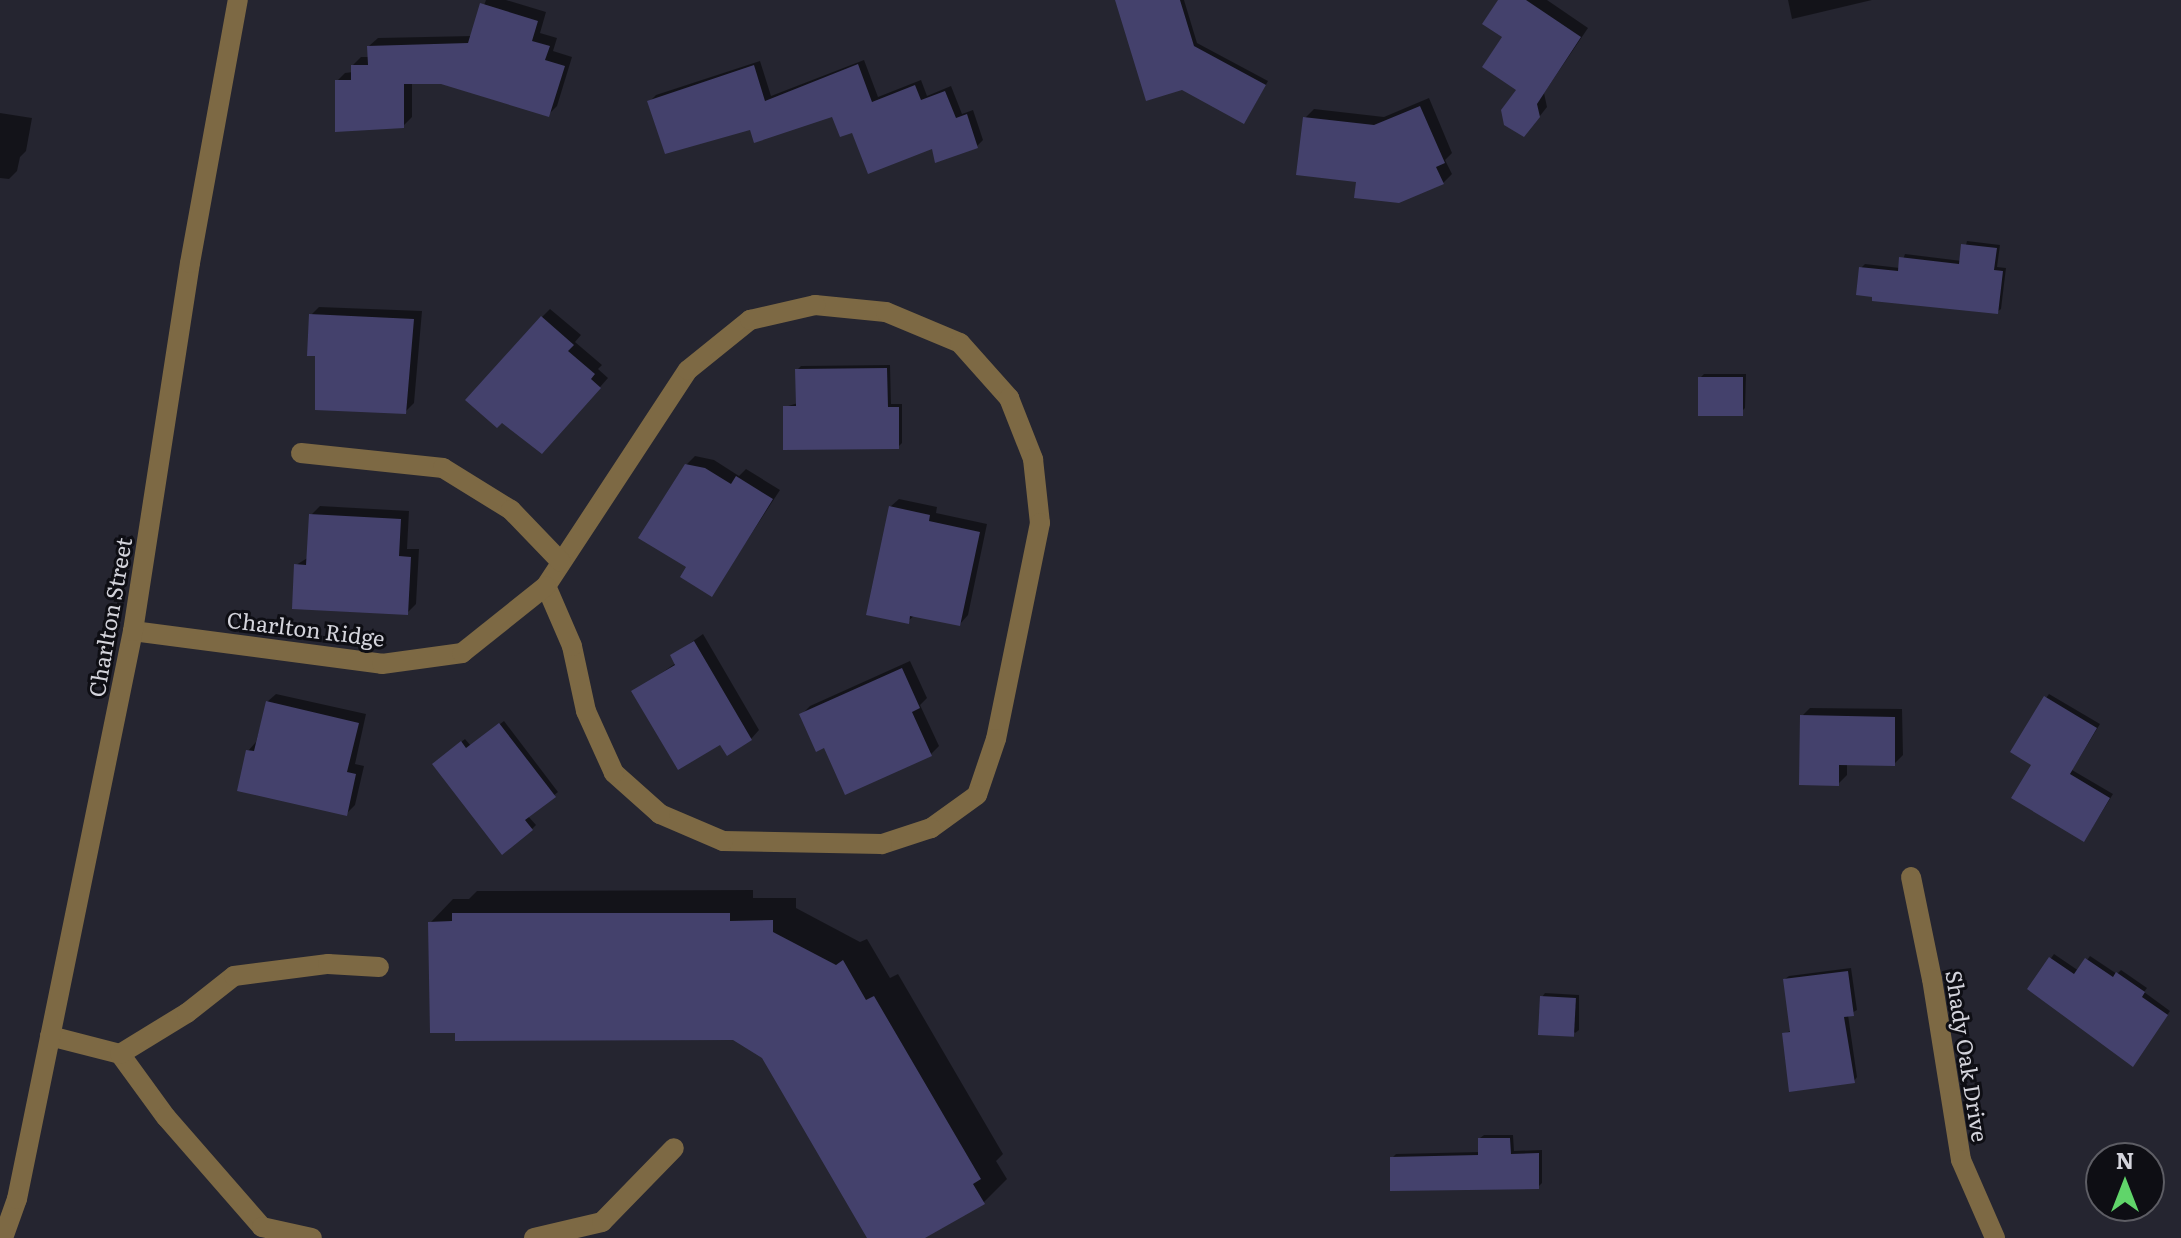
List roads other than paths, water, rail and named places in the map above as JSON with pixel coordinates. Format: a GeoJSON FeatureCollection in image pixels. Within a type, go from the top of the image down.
{"type":"FeatureCollection","features":[{"type":"Feature","properties":{"kind":"street","name":"Charlton Street"},"geometry":{"type":"LineString","coordinates":[[3,1238],[8,1194],[50,1036],[133,631],[190,263],[238,0]]}},
{"type":"Feature","properties":{"kind":"street","name":"Charlton Ridge"},"geometry":{"type":"LineString","coordinates":[[133,631],[382,664],[462,653],[546,586],[688,370],[750,320],[815,305],[886,312],[960,343],[1009,398],[1033,459],[1040,523],[996,739],[977,795],[931,828],[882,844],[723,841],[660,814],[614,773],[586,711],[572,646],[546,586]]}},
{"type":"Feature","properties":{"kind":"street"},"geometry":{"type":"LineString","coordinates":[[301,453],[443,468],[511,510],[561,562]]}},
{"type":"Feature","properties":{"kind":"street","name":"Shady Oak Drive"},"geometry":{"type":"LineString","coordinates":[[1911,877],[1932,979],[1961,1160],[1995,1238]]}},
{"type":"Feature","properties":{"kind":"street"},"geometry":{"type":"LineString","coordinates":[[120,1054],[187,1013],[234,976],[328,964],[379,967]]}},
{"type":"Feature","properties":{"kind":"street"},"geometry":{"type":"LineString","coordinates":[[50,1036],[120,1054],[166,1117],[262,1227],[312,1238]]}},
{"type":"Feature","properties":{"kind":"street"},"geometry":{"type":"LineString","coordinates":[[534,1238],[602,1222],[674,1148]]}}]}
